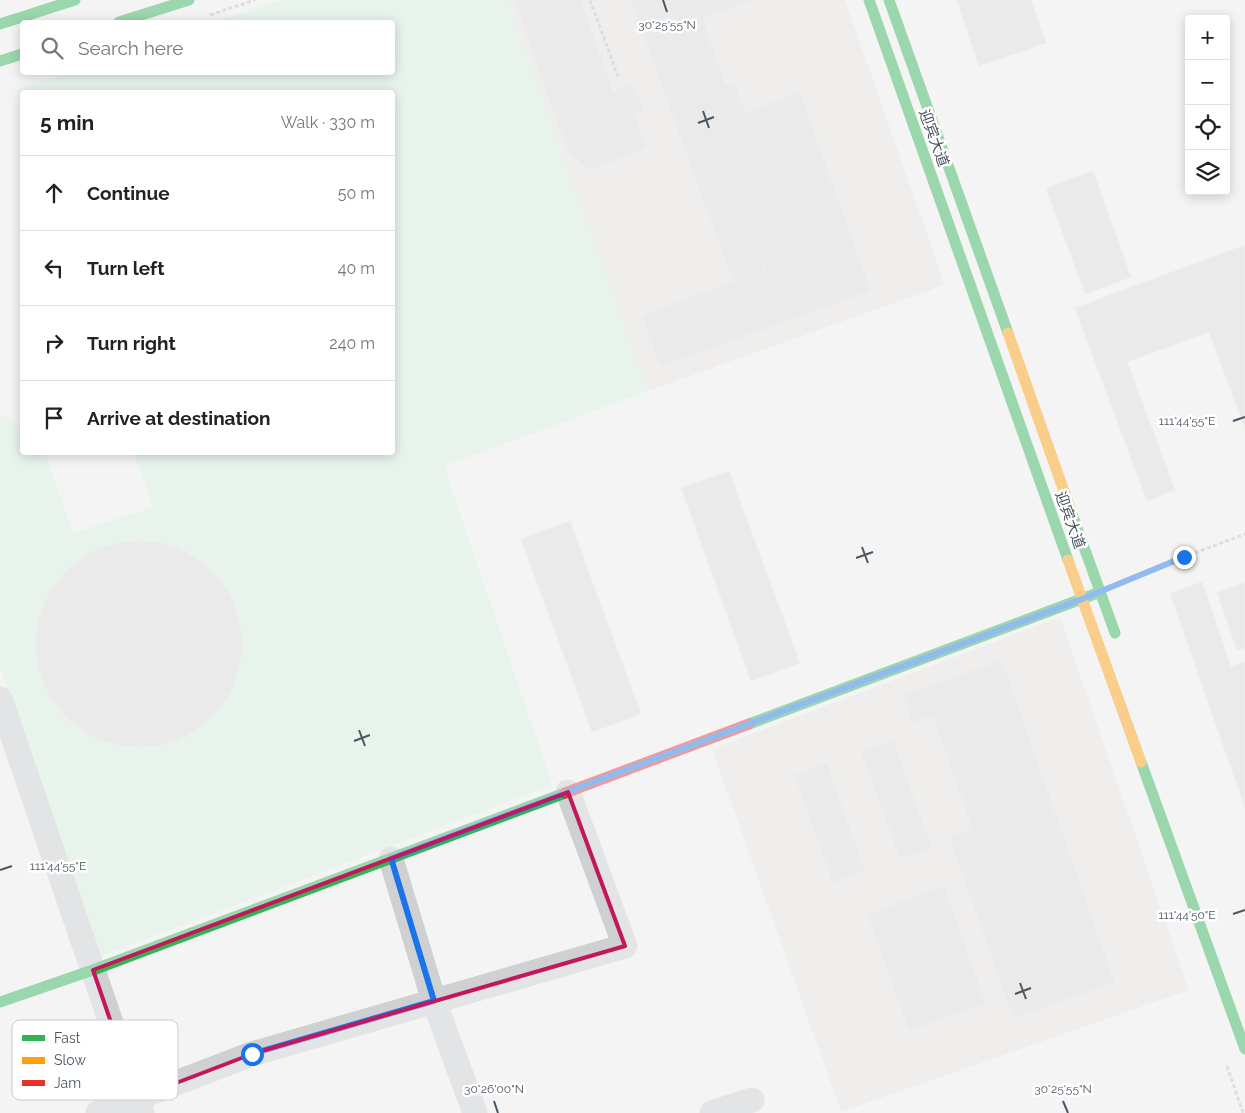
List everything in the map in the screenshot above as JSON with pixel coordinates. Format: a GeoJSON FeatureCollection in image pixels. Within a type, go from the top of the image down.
{"type":"FeatureCollection","features":[{"type":"Feature","properties":{"kind":"main road"},"geometry":{"type":"LineString","coordinates":[[0,24],[75,0]]}},
{"type":"Feature","properties":{"kind":"main road"},"geometry":{"type":"LineString","coordinates":[[126,20],[189,0]]}},
{"type":"Feature","properties":{"kind":"main road","name":"迎宾大道"},"geometry":{"type":"LineString","coordinates":[[869,0],[1082,599],[1245,1049]]}},
{"type":"Feature","properties":{"kind":"main road","name":"迎宾大道"},"geometry":{"type":"LineString","coordinates":[[889,0],[1117,639]]}},
{"type":"Feature","properties":{"kind":"main road"},"geometry":{"type":"LineString","coordinates":[[0,61],[20,55]]}},
{"type":"Feature","properties":{"kind":"main road"},"geometry":{"type":"LineString","coordinates":[[0,1002],[93,970],[1100,592]]}},
{"type":"Feature","properties":{"kind":"street"},"geometry":{"type":"LineString","coordinates":[[0,699],[110,1020]]}},
{"type":"Feature","properties":{"kind":"street"},"geometry":{"type":"LineString","coordinates":[[178,1082],[252,1054],[625,946],[568,792]]}},
{"type":"Feature","properties":{"kind":"street"},"geometry":{"type":"LineString","coordinates":[[391,858],[434,1001],[475,1113]]}},
{"type":"Feature","properties":{"kind":"street"},"geometry":{"type":"LineString","coordinates":[[98,1113],[132,1100]]}},
{"type":"Feature","properties":{"kind":"street"},"geometry":{"type":"LineString","coordinates":[[138,1100],[142,1113]]}},
{"type":"Feature","properties":{"kind":"street"},"geometry":{"type":"LineString","coordinates":[[712,1113],[752,1100]]}},
{"type":"Feature","properties":{"kind":"path"},"geometry":{"type":"LineString","coordinates":[[203,17],[255,0]]}},
{"type":"Feature","properties":{"kind":"path"},"geometry":{"type":"LineString","coordinates":[[590,0],[619,79]]}},
{"type":"Feature","properties":{"kind":"path"},"geometry":{"type":"LineString","coordinates":[[1100,592],[1245,534]]}},
{"type":"Feature","properties":{"kind":"highlighted area"},"geometry":{"type":"Polygon","coordinates":[[[568,792],[625,946],[252,1054],[137,1098],[93,970],[568,792]]]}},
{"type":"Feature","properties":{"kind":"shaded area"},"geometry":{"type":"Polygon","coordinates":[[[507,0],[845,0],[945,285],[648,391],[507,0]]]}},
{"type":"Feature","properties":{"kind":"shaded area"},"geometry":{"type":"Polygon","coordinates":[[[1060,617],[1189,990],[841,1112],[712,749],[1060,617]]]}},
{"type":"Feature","properties":{"kind":"green space"},"geometry":{"type":"Polygon","coordinates":[[[282,0],[507,0],[648,391],[444,466],[552,785],[101,956],[0,668],[0,413],[20,427],[20,455],[46,455],[73,533],[153,507],[135,455],[395,455],[395,90],[20,90],[20,99],[17,90],[60,75],[395,75],[395,20],[220,20],[282,0]]]}},
{"type":"Feature","properties":{"kind":"building"},"geometry":{"type":"Polygon","coordinates":[[[514,0],[581,0],[613,91],[634,84],[644,112],[635,115],[647,149],[589,170],[567,150],[514,0]]]}},
{"type":"Feature","properties":{"kind":"building"},"geometry":{"type":"Polygon","coordinates":[[[631,0],[753,0],[645,39],[631,0]]]}},
{"type":"Feature","properties":{"kind":"building"},"geometry":{"type":"Polygon","coordinates":[[[957,0],[1031,0],[1046,43],[979,66],[957,0]]]}},
{"type":"Feature","properties":{"kind":"building"},"geometry":{"type":"Polygon","coordinates":[[[702,18],[726,85],[734,82],[745,112],[695,130],[715,187],[700,192],[645,39],[702,18]]]}},
{"type":"Feature","properties":{"kind":"building"},"geometry":{"type":"Polygon","coordinates":[[[800,92],[871,291],[660,367],[642,315],[764,270],[769,283],[809,268],[773,166],[788,161],[768,104],[800,92]]]}},
{"type":"Feature","properties":{"kind":"building"},"geometry":{"type":"Polygon","coordinates":[[[768,104],[788,161],[715,187],[695,130],[768,104]]]}},
{"type":"Feature","properties":{"kind":"building"},"geometry":{"type":"Polygon","coordinates":[[[773,166],[792,219],[775,225],[756,173],[773,166]]]}},
{"type":"Feature","properties":{"kind":"building"},"geometry":{"type":"Polygon","coordinates":[[[1093,171],[1131,277],[1085,294],[1046,188],[1093,171]]]}},
{"type":"Feature","properties":{"kind":"building"},"geometry":{"type":"Polygon","coordinates":[[[756,173],[775,225],[792,219],[809,268],[769,283],[733,181],[756,173]]]}},
{"type":"Feature","properties":{"kind":"building"},"geometry":{"type":"Polygon","coordinates":[[[733,181],[764,270],[733,282],[700,192],[733,181]]]}},
{"type":"Feature","properties":{"kind":"building"},"geometry":{"type":"Polygon","coordinates":[[[1245,245],[1245,428],[1209,332],[1127,362],[1175,490],[1147,501],[1075,308],[1245,245]]]}},
{"type":"Feature","properties":{"kind":"building"},"geometry":{"type":"Polygon","coordinates":[[[729,471],[800,663],[751,681],[681,488],[729,471]]]}},
{"type":"Feature","properties":{"kind":"building"},"geometry":{"type":"Polygon","coordinates":[[[570,521],[641,714],[592,732],[521,539],[570,521]]]}},
{"type":"Feature","properties":{"kind":"building"},"geometry":{"type":"Polygon","coordinates":[[[129,541],[149,541],[169,545],[188,553],[212,571],[230,595],[238,614],[242,644],[238,674],[230,693],[212,717],[188,735],[169,743],[149,747],[129,747],[109,743],[90,735],[74,724],[59,709],[48,693],[40,674],[36,654],[36,634],[40,614],[48,595],[59,579],[74,564],[90,553],[109,545],[129,541]]]}},
{"type":"Feature","properties":{"kind":"building"},"geometry":{"type":"Polygon","coordinates":[[[1202,582],[1231,667],[1245,662],[1245,808],[1170,593],[1202,582]]]}},
{"type":"Feature","properties":{"kind":"building"},"geometry":{"type":"Polygon","coordinates":[[[1245,583],[1245,648],[1237,650],[1217,592],[1245,583]]]}},
{"type":"Feature","properties":{"kind":"building"},"geometry":{"type":"Polygon","coordinates":[[[1002,660],[1115,983],[1013,1018],[949,837],[972,829],[933,716],[912,723],[903,695],[1002,660]]]}},
{"type":"Feature","properties":{"kind":"building"},"geometry":{"type":"Polygon","coordinates":[[[893,740],[932,848],[900,859],[861,752],[893,740]]]}},
{"type":"Feature","properties":{"kind":"building"},"geometry":{"type":"Polygon","coordinates":[[[827,763],[865,871],[833,883],[794,775],[827,763]]]}},
{"type":"Feature","properties":{"kind":"building"},"geometry":{"type":"Polygon","coordinates":[[[944,886],[986,1004],[909,1031],[867,914],[944,886]]]}},
{"type":"Feature","properties":{"kind":"traffic: fast"},"geometry":{"type":"LineString","coordinates":[[0,24],[75,0]]}},
{"type":"Feature","properties":{"kind":"traffic: fast"},"geometry":{"type":"LineString","coordinates":[[125,20],[189,0]]}},
{"type":"Feature","properties":{"kind":"traffic: fast"},"geometry":{"type":"LineString","coordinates":[[869,0],[1068,560]]}},
{"type":"Feature","properties":{"kind":"traffic: fast"},"geometry":{"type":"LineString","coordinates":[[889,0],[1008,333]]}},
{"type":"Feature","properties":{"kind":"traffic: fast"},"geometry":{"type":"LineString","coordinates":[[0,61],[20,55]]}},
{"type":"Feature","properties":{"kind":"traffic: fast"},"geometry":{"type":"LineString","coordinates":[[1071,511],[1115,633]]}},
{"type":"Feature","properties":{"kind":"traffic: fast"},"geometry":{"type":"LineString","coordinates":[[749,724],[1100,592]]}},
{"type":"Feature","properties":{"kind":"traffic: fast"},"geometry":{"type":"LineString","coordinates":[[1141,762],[1245,1049]]}},
{"type":"Feature","properties":{"kind":"traffic: fast"},"geometry":{"type":"LineString","coordinates":[[0,1002],[93,970],[565,793]]}},
{"type":"Feature","properties":{"kind":"traffic: slow"},"geometry":{"type":"LineString","coordinates":[[1008,333],[1071,511]]}},
{"type":"Feature","properties":{"kind":"traffic: slow"},"geometry":{"type":"LineString","coordinates":[[1068,560],[1141,762]]}},
{"type":"Feature","properties":{"kind":"traffic: jam"},"geometry":{"type":"LineString","coordinates":[[565,793],[749,724]]}},
{"type":"Feature","properties":{"kind":"route"},"geometry":{"type":"LineString","coordinates":[[252,1054],[434,1001],[391,858],[1082,599],[1184,557]]}}]}
